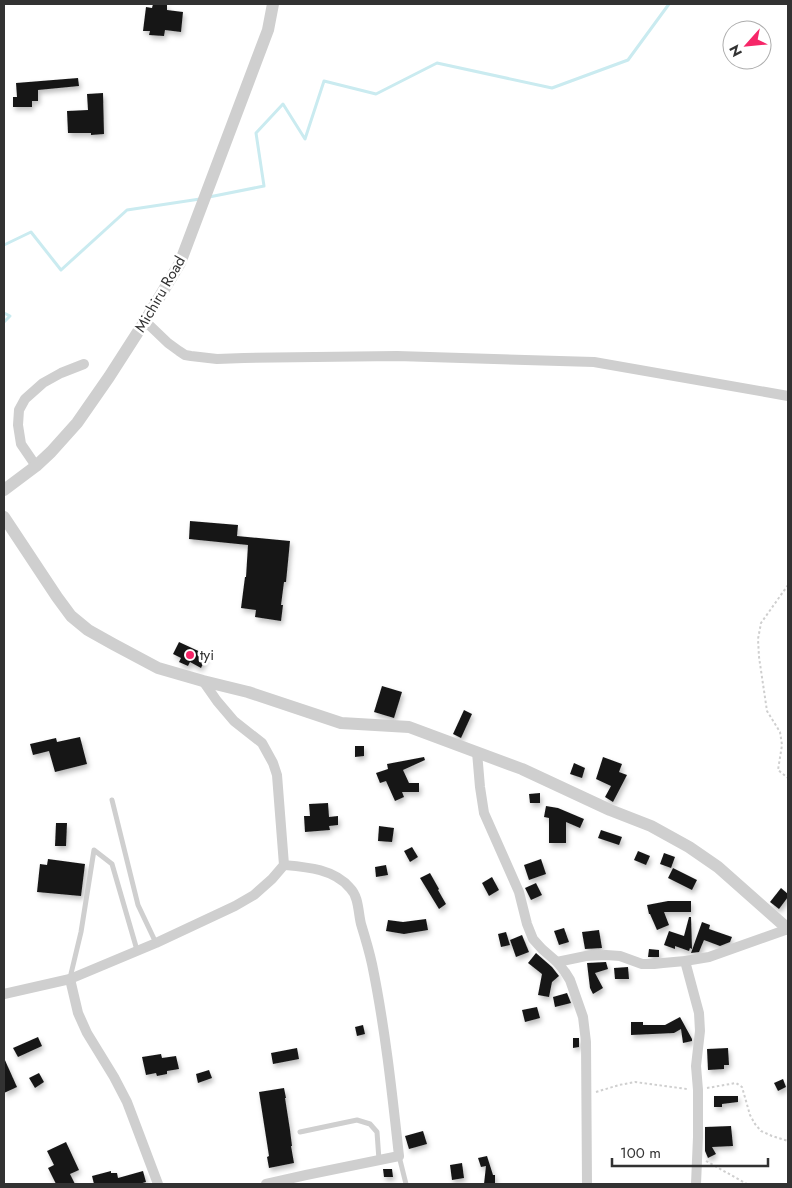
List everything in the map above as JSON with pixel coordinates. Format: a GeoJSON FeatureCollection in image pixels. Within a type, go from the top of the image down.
{"type":"FeatureCollection","features":[{"type":"Feature","properties":{"kind":"street","name":"Michiru Road"},"geometry":{"type":"LineString","coordinates":[[4,490],[36,466],[77,423],[109,377],[180,263],[268,30],[273,4]]}},
{"type":"Feature","properties":{"kind":"street"},"geometry":{"type":"LineString","coordinates":[[145,321],[179,351],[191,356],[217,358],[397,356],[594,362],[788,396]]}},
{"type":"Feature","properties":{"kind":"street"},"geometry":{"type":"LineString","coordinates":[[36,466],[21,444],[18,425],[19,410],[25,399],[43,383],[61,373],[84,364]]}},
{"type":"Feature","properties":{"kind":"street"},"geometry":{"type":"LineString","coordinates":[[4,517],[56,597],[71,616],[88,630],[158,668],[248,692],[341,722],[409,726],[522,769],[610,810],[652,826],[689,847],[718,866],[788,929],[709,957],[685,961],[642,964],[620,956],[606,954],[557,962]]}},
{"type":"Feature","properties":{"kind":"street"},"geometry":{"type":"LineString","coordinates":[[4,994],[70,979],[156,943],[235,906],[254,895],[284,865],[277,775],[273,764],[262,743],[234,721],[216,701],[203,681]]}},
{"type":"Feature","properties":{"kind":"street"},"geometry":{"type":"LineString","coordinates":[[477,752],[484,812],[519,892],[527,924],[533,939],[557,962],[570,980],[582,1017],[586,1042],[587,1184]]}},
{"type":"Feature","properties":{"kind":"street"},"geometry":{"type":"LineString","coordinates":[[266,1184],[400,1156],[388,1058],[372,965],[357,902],[352,889],[326,872],[284,865]]}},
{"type":"Feature","properties":{"kind":"street"},"geometry":{"type":"LineString","coordinates":[[685,961],[699,1014],[700,1031],[696,1066],[698,1090],[696,1184]]}},
{"type":"Feature","properties":{"kind":"street"},"geometry":{"type":"LineString","coordinates":[[70,979],[78,1013],[86,1032],[114,1076],[127,1102],[158,1184]]}},
{"type":"Feature","properties":{"kind":"lane"},"geometry":{"type":"LineString","coordinates":[[112,800],[138,905],[156,943]]}},
{"type":"Feature","properties":{"kind":"lane"},"geometry":{"type":"LineString","coordinates":[[70,979],[81,932],[94,850],[112,864],[137,950]]}},
{"type":"Feature","properties":{"kind":"lane"},"geometry":{"type":"LineString","coordinates":[[300,1132],[357,1120],[370,1124],[377,1132],[379,1160]]}},
{"type":"Feature","properties":{"kind":"lane"},"geometry":{"type":"LineString","coordinates":[[400,1156],[406,1184]]}},
{"type":"Feature","properties":{"kind":"path"},"geometry":{"type":"LineString","coordinates":[[788,585],[761,623],[758,639],[767,711],[780,732],[782,745],[778,770],[788,778]]}},
{"type":"Feature","properties":{"kind":"path"},"geometry":{"type":"LineString","coordinates":[[586,1097],[602,1090],[635,1082],[698,1090],[736,1082],[742,1087],[750,1115],[761,1131],[788,1141]]}},
{"type":"Feature","properties":{"kind":"path"},"geometry":{"type":"LineString","coordinates":[[698,1158],[747,1184]]}},
{"type":"Feature","properties":{"kind":"building"},"geometry":{"type":"Polygon","coordinates":[[[153,4],[167,5],[167,10],[183,12],[181,32],[165,30],[164,36],[149,35],[150,31],[143,31],[146,7],[152,8],[153,4]]]}},
{"type":"Feature","properties":{"kind":"building"},"geometry":{"type":"Polygon","coordinates":[[[78,78],[79,86],[38,90],[38,101],[32,101],[32,107],[13,107],[13,97],[17,97],[16,83],[78,78]]]}},
{"type":"Feature","properties":{"kind":"building"},"geometry":{"type":"Polygon","coordinates":[[[103,93],[104,134],[68,133],[67,111],[88,110],[87,94],[103,93]]]}},
{"type":"Feature","properties":{"kind":"building"},"geometry":{"type":"Polygon","coordinates":[[[190,521],[238,525],[237,536],[290,541],[286,582],[284,582],[281,605],[283,605],[281,621],[255,617],[256,610],[241,608],[246,577],[248,545],[189,539],[190,521]]]}},
{"type":"Feature","properties":{"kind":"building","name":"tyi"},"geometry":{"type":"Polygon","coordinates":[[[179,642],[207,655],[201,668],[190,662],[188,666],[179,662],[181,658],[173,654],[179,642]]]}},
{"type":"Feature","properties":{"kind":"building"},"geometry":{"type":"Polygon","coordinates":[[[382,686],[402,692],[394,718],[374,712],[382,686]]]}},
{"type":"Feature","properties":{"kind":"building"},"geometry":{"type":"Polygon","coordinates":[[[464,710],[472,714],[461,738],[453,734],[464,710]]]}},
{"type":"Feature","properties":{"kind":"building"},"geometry":{"type":"Polygon","coordinates":[[[80,737],[87,764],[55,772],[49,751],[33,755],[30,744],[56,738],[57,742],[80,737]]]}},
{"type":"Feature","properties":{"kind":"building"},"geometry":{"type":"Polygon","coordinates":[[[355,746],[364,746],[364,756],[355,757],[355,746]]]}},
{"type":"Feature","properties":{"kind":"building"},"geometry":{"type":"Polygon","coordinates":[[[424,757],[425,760],[403,770],[409,783],[419,783],[419,792],[402,792],[404,797],[395,801],[386,781],[380,783],[376,773],[388,769],[387,764],[424,757]]]}},
{"type":"Feature","properties":{"kind":"building"},"geometry":{"type":"Polygon","coordinates":[[[603,757],[622,764],[619,772],[627,775],[613,802],[605,797],[611,786],[596,779],[603,757]]]}},
{"type":"Feature","properties":{"kind":"building"},"geometry":{"type":"Polygon","coordinates":[[[574,763],[585,768],[582,778],[570,774],[574,763]]]}},
{"type":"Feature","properties":{"kind":"building"},"geometry":{"type":"Polygon","coordinates":[[[540,793],[540,803],[530,803],[529,794],[540,793]]]}},
{"type":"Feature","properties":{"kind":"building"},"geometry":{"type":"Polygon","coordinates":[[[328,803],[329,817],[338,816],[338,825],[329,826],[330,830],[305,832],[304,816],[310,816],[309,804],[328,803]]]}},
{"type":"Feature","properties":{"kind":"building"},"geometry":{"type":"Polygon","coordinates":[[[546,806],[558,808],[584,819],[580,828],[566,822],[566,843],[549,843],[549,818],[544,817],[546,806]]]}},
{"type":"Feature","properties":{"kind":"building"},"geometry":{"type":"Polygon","coordinates":[[[56,823],[67,823],[66,846],[55,846],[56,823]]]}},
{"type":"Feature","properties":{"kind":"building"},"geometry":{"type":"Polygon","coordinates":[[[379,826],[394,828],[392,842],[378,841],[379,826]]]}},
{"type":"Feature","properties":{"kind":"building"},"geometry":{"type":"Polygon","coordinates":[[[601,830],[622,837],[619,845],[598,838],[601,830]]]}},
{"type":"Feature","properties":{"kind":"building"},"geometry":{"type":"Polygon","coordinates":[[[412,847],[418,857],[410,862],[404,851],[412,847]]]}},
{"type":"Feature","properties":{"kind":"building"},"geometry":{"type":"Polygon","coordinates":[[[638,851],[650,856],[646,865],[634,860],[638,851]]]}},
{"type":"Feature","properties":{"kind":"building"},"geometry":{"type":"Polygon","coordinates":[[[664,853],[675,857],[671,868],[660,864],[664,853]]]}},
{"type":"Feature","properties":{"kind":"building"},"geometry":{"type":"Polygon","coordinates":[[[48,859],[85,864],[81,896],[37,892],[40,864],[47,865],[48,859]]]}},
{"type":"Feature","properties":{"kind":"building"},"geometry":{"type":"Polygon","coordinates":[[[541,859],[546,874],[529,880],[524,865],[541,859]]]}},
{"type":"Feature","properties":{"kind":"building"},"geometry":{"type":"Polygon","coordinates":[[[386,865],[388,875],[376,877],[375,867],[386,865]]]}},
{"type":"Feature","properties":{"kind":"building"},"geometry":{"type":"Polygon","coordinates":[[[673,868],[697,880],[692,890],[668,878],[673,868]]]}},
{"type":"Feature","properties":{"kind":"building"},"geometry":{"type":"Polygon","coordinates":[[[430,873],[446,904],[439,909],[420,878],[430,873]]]}},
{"type":"Feature","properties":{"kind":"building"},"geometry":{"type":"Polygon","coordinates":[[[492,877],[499,890],[489,896],[482,883],[492,877]]]}},
{"type":"Feature","properties":{"kind":"building"},"geometry":{"type":"Polygon","coordinates":[[[536,883],[542,895],[531,900],[525,888],[536,883]]]}},
{"type":"Feature","properties":{"kind":"building"},"geometry":{"type":"Polygon","coordinates":[[[781,888],[788,894],[788,897],[779,909],[770,902],[781,888]]]}},
{"type":"Feature","properties":{"kind":"building"},"geometry":{"type":"Polygon","coordinates":[[[668,901],[691,901],[691,912],[664,912],[669,925],[657,930],[647,905],[668,901]]]}},
{"type":"Feature","properties":{"kind":"building"},"geometry":{"type":"Polygon","coordinates":[[[689,917],[691,917],[692,949],[690,948],[689,951],[675,946],[675,949],[664,945],[669,931],[684,936],[689,917]]]}},
{"type":"Feature","properties":{"kind":"building"},"geometry":{"type":"Polygon","coordinates":[[[426,919],[428,930],[404,934],[386,931],[388,920],[403,922],[426,919]]]}},
{"type":"Feature","properties":{"kind":"building"},"geometry":{"type":"Polygon","coordinates":[[[702,922],[710,925],[709,929],[732,937],[730,942],[720,946],[704,940],[699,952],[691,953],[702,922]]]}},
{"type":"Feature","properties":{"kind":"building"},"geometry":{"type":"Polygon","coordinates":[[[564,928],[569,942],[559,945],[554,931],[564,928]]]}},
{"type":"Feature","properties":{"kind":"building"},"geometry":{"type":"Polygon","coordinates":[[[599,930],[602,948],[585,949],[582,932],[599,930]]]}},
{"type":"Feature","properties":{"kind":"building"},"geometry":{"type":"Polygon","coordinates":[[[506,932],[510,945],[501,947],[498,934],[506,932]]]}},
{"type":"Feature","properties":{"kind":"building"},"geometry":{"type":"Polygon","coordinates":[[[522,935],[529,952],[516,957],[510,940],[522,935]]]}},
{"type":"Feature","properties":{"kind":"building"},"geometry":{"type":"Polygon","coordinates":[[[649,949],[659,950],[659,957],[648,957],[649,949]]]}},
{"type":"Feature","properties":{"kind":"building"},"geometry":{"type":"Polygon","coordinates":[[[536,953],[559,976],[552,982],[549,997],[538,995],[542,974],[528,963],[536,953]]]}},
{"type":"Feature","properties":{"kind":"building"},"geometry":{"type":"Polygon","coordinates":[[[606,962],[608,969],[595,973],[603,988],[593,994],[590,988],[587,963],[606,962]]]}},
{"type":"Feature","properties":{"kind":"building"},"geometry":{"type":"Polygon","coordinates":[[[628,967],[629,979],[615,979],[614,968],[628,967]]]}},
{"type":"Feature","properties":{"kind":"building"},"geometry":{"type":"Polygon","coordinates":[[[567,993],[571,1003],[555,1007],[553,997],[567,993]]]}},
{"type":"Feature","properties":{"kind":"building"},"geometry":{"type":"Polygon","coordinates":[[[537,1007],[540,1018],[525,1022],[522,1010],[537,1007]]]}},
{"type":"Feature","properties":{"kind":"building"},"geometry":{"type":"Polygon","coordinates":[[[680,1017],[692,1041],[683,1043],[681,1029],[674,1033],[631,1035],[631,1022],[643,1022],[643,1025],[665,1025],[680,1017]]]}},
{"type":"Feature","properties":{"kind":"building"},"geometry":{"type":"Polygon","coordinates":[[[363,1025],[365,1034],[357,1036],[355,1027],[363,1025]]]}},
{"type":"Feature","properties":{"kind":"building"},"geometry":{"type":"Polygon","coordinates":[[[38,1037],[42,1046],[18,1057],[13,1048],[38,1037]]]}},
{"type":"Feature","properties":{"kind":"building"},"geometry":{"type":"Polygon","coordinates":[[[573,1038],[579,1038],[579,1047],[573,1048],[573,1038]]]}},
{"type":"Feature","properties":{"kind":"building"},"geometry":{"type":"Polygon","coordinates":[[[297,1048],[299,1059],[273,1064],[271,1053],[297,1048]]]}},
{"type":"Feature","properties":{"kind":"building"},"geometry":{"type":"Polygon","coordinates":[[[728,1048],[729,1065],[724,1065],[724,1069],[708,1070],[707,1049],[728,1048]]]}},
{"type":"Feature","properties":{"kind":"building"},"geometry":{"type":"Polygon","coordinates":[[[161,1054],[162,1058],[176,1056],[179,1069],[167,1071],[167,1074],[157,1076],[156,1073],[146,1075],[142,1057],[161,1054]]]}},
{"type":"Feature","properties":{"kind":"building"},"geometry":{"type":"Polygon","coordinates":[[[4,1058],[17,1087],[4,1093],[4,1058]]]}},
{"type":"Feature","properties":{"kind":"building"},"geometry":{"type":"Polygon","coordinates":[[[209,1070],[212,1078],[198,1083],[196,1074],[209,1070]]]}},
{"type":"Feature","properties":{"kind":"building"},"geometry":{"type":"Polygon","coordinates":[[[39,1073],[44,1082],[35,1088],[29,1078],[39,1073]]]}},
{"type":"Feature","properties":{"kind":"building"},"geometry":{"type":"Polygon","coordinates":[[[783,1079],[786,1087],[778,1091],[774,1083],[783,1079]]]}},
{"type":"Feature","properties":{"kind":"building"},"geometry":{"type":"Polygon","coordinates":[[[284,1088],[294,1163],[269,1168],[267,1157],[269,1156],[259,1092],[284,1088]]]}},
{"type":"Feature","properties":{"kind":"building"},"geometry":{"type":"Polygon","coordinates":[[[714,1096],[738,1096],[738,1102],[722,1104],[722,1107],[714,1107],[714,1096]]]}},
{"type":"Feature","properties":{"kind":"building"},"geometry":{"type":"Polygon","coordinates":[[[731,1126],[733,1146],[712,1147],[716,1154],[708,1158],[705,1151],[705,1127],[731,1126]]]}},
{"type":"Feature","properties":{"kind":"building"},"geometry":{"type":"Polygon","coordinates":[[[423,1131],[427,1144],[409,1149],[405,1136],[423,1131]]]}},
{"type":"Feature","properties":{"kind":"building"},"geometry":{"type":"Polygon","coordinates":[[[66,1142],[79,1170],[70,1174],[75,1184],[56,1184],[48,1168],[54,1165],[47,1151],[66,1142]]]}},
{"type":"Feature","properties":{"kind":"building"},"geometry":{"type":"Polygon","coordinates":[[[487,1156],[493,1175],[495,1175],[495,1184],[484,1184],[486,1166],[481,1167],[478,1158],[487,1156]]]}},
{"type":"Feature","properties":{"kind":"building"},"geometry":{"type":"Polygon","coordinates":[[[462,1163],[464,1178],[452,1180],[450,1165],[462,1163]]]}},
{"type":"Feature","properties":{"kind":"building"},"geometry":{"type":"Polygon","coordinates":[[[383,1169],[392,1169],[393,1177],[384,1177],[383,1169]]]}},
{"type":"Feature","properties":{"kind":"building"},"geometry":{"type":"Polygon","coordinates":[[[111,1171],[111,1173],[117,1173],[118,1178],[143,1171],[146,1182],[139,1184],[94,1184],[92,1176],[111,1171]]]}},
{"type":"Feature","properties":{"kind":"waterway"},"geometry":{"type":"LineString","coordinates":[[209,197],[264,186],[256,133],[283,104],[305,139],[324,81],[376,94],[437,63],[552,88],[628,60],[669,4]]}},
{"type":"Feature","properties":{"kind":"waterway"},"geometry":{"type":"LineString","coordinates":[[4,245],[31,232],[61,270],[127,210],[200,199]]}},
{"type":"Feature","properties":{"kind":"waterway"},"geometry":{"type":"LineString","coordinates":[[4,313],[10,316],[4,322]]}},
{"type":"Feature","properties":{"kind":"place","name":"tyi"},"geometry":{"type":"Point","coordinates":[190,655]}}]}
